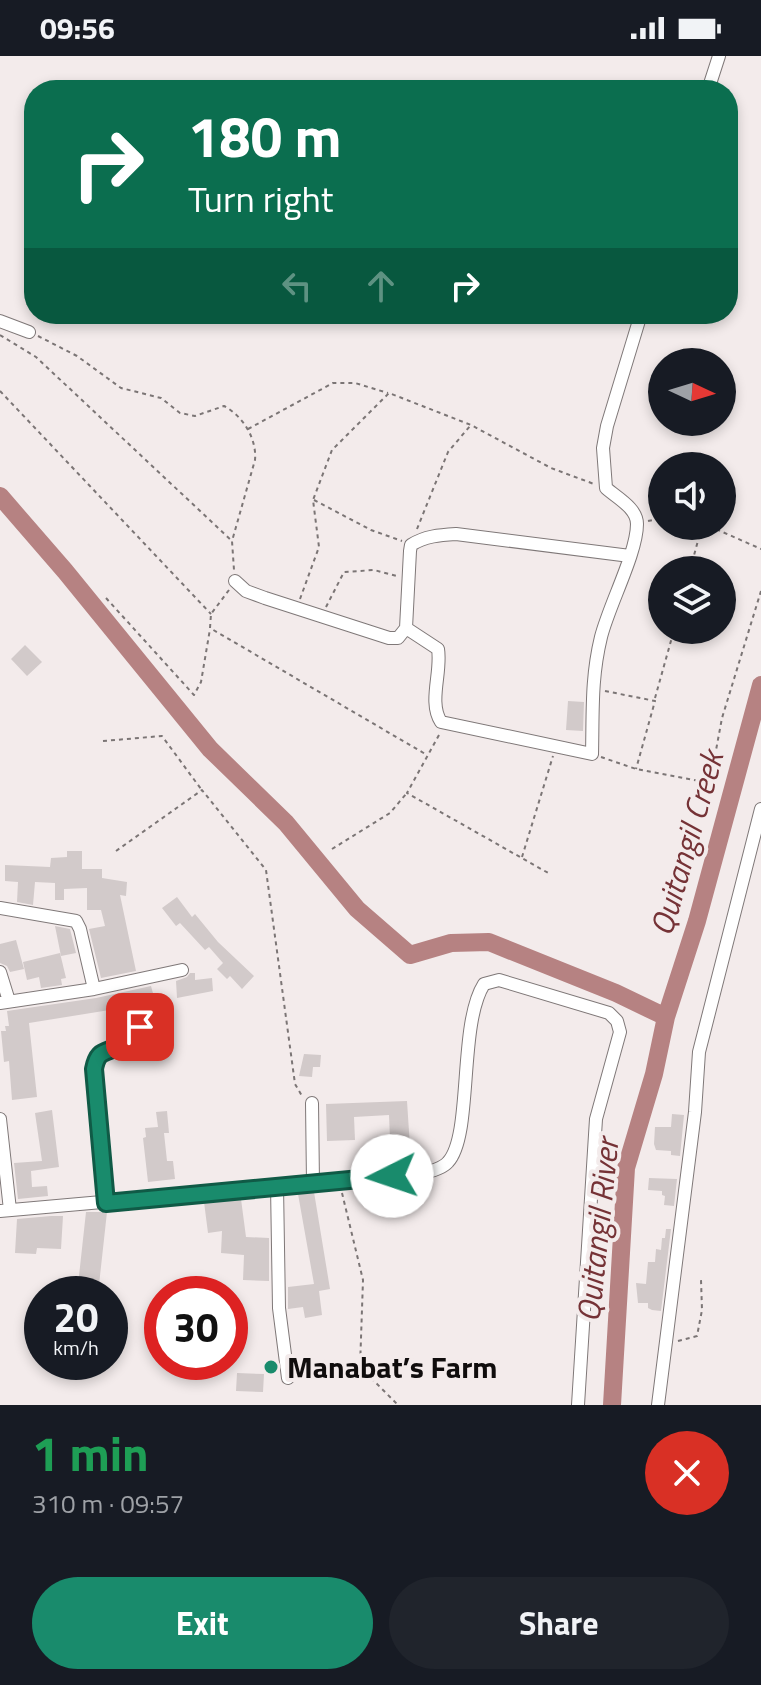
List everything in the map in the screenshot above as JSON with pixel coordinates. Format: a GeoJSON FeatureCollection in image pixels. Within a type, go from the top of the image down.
{"type":"FeatureCollection","features":[{"type":"Feature","properties":{"kind":"street"},"geometry":{"type":"LineString","coordinates":[[711,80],[719,56]]}},
{"type":"Feature","properties":{"kind":"street"},"geometry":{"type":"LineString","coordinates":[[0,321],[29,332]]}},
{"type":"Feature","properties":{"kind":"street"},"geometry":{"type":"LineString","coordinates":[[406,628],[438,649],[440,659],[435,707],[441,722],[592,754],[592,689],[601,635],[630,556],[637,523],[633,512],[606,488],[603,448],[638,324]]}},
{"type":"Feature","properties":{"kind":"street"},"geometry":{"type":"LineString","coordinates":[[235,581],[246,591],[389,638],[398,638],[406,628],[411,545],[429,537],[456,534],[630,556]]}},
{"type":"Feature","properties":{"kind":"street"},"geometry":{"type":"LineString","coordinates":[[658,1405],[695,1112],[699,1052],[761,809]]}},
{"type":"Feature","properties":{"kind":"street"},"geometry":{"type":"LineString","coordinates":[[0,908],[76,921],[94,989]]}},
{"type":"Feature","properties":{"kind":"street"},"geometry":{"type":"LineString","coordinates":[[0,972],[4,1002],[94,989],[182,970]]}},
{"type":"Feature","properties":{"kind":"street"},"geometry":{"type":"LineString","coordinates":[[0,1119],[5,1210],[419,1174],[448,1162],[459,1143],[467,1050],[478,992],[484,984],[499,980],[609,1013],[617,1021],[620,1032],[596,1119],[578,1405]]}},
{"type":"Feature","properties":{"kind":"street"},"geometry":{"type":"LineString","coordinates":[[106,1203],[94,1069],[96,1057],[122,1045],[140,1027]]}},
{"type":"Feature","properties":{"kind":"street"},"geometry":{"type":"LineString","coordinates":[[312,1103],[313,1183]]}},
{"type":"Feature","properties":{"kind":"street"},"geometry":{"type":"LineString","coordinates":[[277,1186],[279,1308],[288,1378]]}},
{"type":"Feature","properties":{"kind":"path"},"geometry":{"type":"LineString","coordinates":[[29,332],[77,356],[121,388],[161,398],[180,413],[195,416],[224,406],[237,412],[256,446],[255,460],[232,541],[235,581],[211,614],[201,682],[194,695],[106,598]]}},
{"type":"Feature","properties":{"kind":"path"},"geometry":{"type":"LineString","coordinates":[[0,335],[36,357],[232,541]]}},
{"type":"Feature","properties":{"kind":"path"},"geometry":{"type":"LineString","coordinates":[[247,430],[333,383],[355,383],[471,425],[551,468],[606,488]]}},
{"type":"Feature","properties":{"kind":"path"},"geometry":{"type":"LineString","coordinates":[[0,391],[211,614]]}},
{"type":"Feature","properties":{"kind":"path"},"geometry":{"type":"LineString","coordinates":[[297,607],[319,547],[313,500],[332,450],[389,393]]}},
{"type":"Feature","properties":{"kind":"path"},"geometry":{"type":"LineString","coordinates":[[313,500],[371,530],[411,545],[448,452],[471,425]]}},
{"type":"Feature","properties":{"kind":"path"},"geometry":{"type":"LineString","coordinates":[[637,523],[648,521]]}},
{"type":"Feature","properties":{"kind":"path"},"geometry":{"type":"LineString","coordinates":[[736,538],[761,549]]}},
{"type":"Feature","properties":{"kind":"path"},"geometry":{"type":"LineString","coordinates":[[321,616],[344,572],[374,570],[410,579]]}},
{"type":"Feature","properties":{"kind":"path"},"geometry":{"type":"LineString","coordinates":[[592,754],[636,769],[705,782],[711,777],[722,718],[761,591]]}},
{"type":"Feature","properties":{"kind":"path"},"geometry":{"type":"LineString","coordinates":[[210,628],[427,755]]}},
{"type":"Feature","properties":{"kind":"path"},"geometry":{"type":"LineString","coordinates":[[636,769],[670,644]]}},
{"type":"Feature","properties":{"kind":"path"},"geometry":{"type":"LineString","coordinates":[[592,689],[655,701]]}},
{"type":"Feature","properties":{"kind":"path"},"geometry":{"type":"LineString","coordinates":[[332,849],[390,813],[407,793],[439,735],[441,722]]}},
{"type":"Feature","properties":{"kind":"path"},"geometry":{"type":"LineString","coordinates":[[103,741],[162,736],[266,870],[295,1084],[303,1098],[312,1103]]}},
{"type":"Feature","properties":{"kind":"path"},"geometry":{"type":"LineString","coordinates":[[522,858],[555,747]]}},
{"type":"Feature","properties":{"kind":"path"},"geometry":{"type":"LineString","coordinates":[[116,851],[202,790]]}},
{"type":"Feature","properties":{"kind":"path"},"geometry":{"type":"LineString","coordinates":[[407,793],[550,874]]}},
{"type":"Feature","properties":{"kind":"path"},"geometry":{"type":"LineString","coordinates":[[339,1181],[363,1280],[360,1367],[398,1405]]}},
{"type":"Feature","properties":{"kind":"path"},"geometry":{"type":"LineString","coordinates":[[666,1345],[697,1336],[702,1310],[701,1280]]}},
{"type":"Feature","properties":{"kind":"building"},"geometry":{"type":"Polygon","coordinates":[[[25,645],[42,662],[27,676],[11,659],[25,645]]]}},
{"type":"Feature","properties":{"kind":"building"},"geometry":{"type":"Polygon","coordinates":[[[568,701],[584,702],[583,731],[566,730],[568,701]]]}},
{"type":"Feature","properties":{"kind":"building"},"geometry":{"type":"Polygon","coordinates":[[[67,851],[82,851],[82,869],[102,869],[102,878],[127,882],[126,896],[120,895],[136,971],[101,978],[89,929],[105,926],[101,910],[87,910],[87,888],[64,889],[64,900],[55,900],[55,883],[35,882],[33,905],[17,902],[18,882],[5,881],[5,865],[50,867],[51,858],[67,857],[67,851]]]}},
{"type":"Feature","properties":{"kind":"building"},"geometry":{"type":"Polygon","coordinates":[[[177,897],[192,917],[195,914],[218,942],[254,976],[242,989],[230,976],[227,979],[217,969],[223,963],[209,947],[205,950],[180,923],[176,926],[162,908],[177,897]]]}},
{"type":"Feature","properties":{"kind":"building"},"geometry":{"type":"Polygon","coordinates":[[[55,926],[70,929],[76,953],[61,956],[55,926]]]}},
{"type":"Feature","properties":{"kind":"building"},"geometry":{"type":"Polygon","coordinates":[[[16,940],[24,969],[10,972],[7,966],[0,963],[0,944],[16,940]]]}},
{"type":"Feature","properties":{"kind":"building"},"geometry":{"type":"Polygon","coordinates":[[[60,953],[66,978],[61,979],[62,985],[41,988],[39,977],[27,980],[23,962],[60,953]]]}},
{"type":"Feature","properties":{"kind":"building"},"geometry":{"type":"Polygon","coordinates":[[[195,973],[195,980],[212,978],[213,991],[177,998],[176,981],[195,973]]]}},
{"type":"Feature","properties":{"kind":"building"},"geometry":{"type":"Polygon","coordinates":[[[151,986],[156,1004],[142,1010],[123,1013],[122,1008],[29,1023],[37,1097],[12,1100],[9,1061],[4,1062],[1,1031],[6,1031],[5,1026],[9,1026],[7,1011],[96,998],[151,986]]]}},
{"type":"Feature","properties":{"kind":"building"},"geometry":{"type":"Polygon","coordinates":[[[304,1054],[321,1055],[320,1067],[313,1067],[312,1077],[299,1076],[304,1054]]]}},
{"type":"Feature","properties":{"kind":"building"},"geometry":{"type":"Polygon","coordinates":[[[407,1101],[411,1162],[391,1163],[389,1115],[354,1117],[355,1140],[327,1141],[326,1104],[407,1101]]]}},
{"type":"Feature","properties":{"kind":"building"},"geometry":{"type":"Polygon","coordinates":[[[52,1110],[59,1167],[31,1171],[32,1187],[47,1186],[48,1196],[18,1199],[14,1163],[42,1161],[35,1113],[52,1110]]]}},
{"type":"Feature","properties":{"kind":"building"},"geometry":{"type":"Polygon","coordinates":[[[167,1111],[169,1133],[164,1133],[167,1161],[173,1161],[175,1179],[148,1182],[143,1138],[146,1137],[145,1128],[158,1127],[156,1112],[167,1111]]]}},
{"type":"Feature","properties":{"kind":"building"},"geometry":{"type":"Polygon","coordinates":[[[672,1114],[684,1115],[680,1156],[671,1155],[671,1151],[656,1150],[654,1144],[655,1127],[671,1127],[672,1114]]]}},
{"type":"Feature","properties":{"kind":"building"},"geometry":{"type":"Polygon","coordinates":[[[649,1178],[677,1179],[674,1206],[664,1205],[662,1191],[648,1190],[649,1178]]]}},
{"type":"Feature","properties":{"kind":"building"},"geometry":{"type":"Polygon","coordinates":[[[314,1192],[330,1289],[319,1291],[322,1315],[305,1318],[303,1307],[288,1309],[288,1287],[314,1284],[298,1194],[314,1192]]]}},
{"type":"Feature","properties":{"kind":"building"},"geometry":{"type":"Polygon","coordinates":[[[241,1199],[246,1237],[269,1238],[269,1281],[248,1280],[248,1276],[243,1276],[244,1255],[221,1253],[222,1231],[208,1233],[204,1202],[241,1199]]]}},
{"type":"Feature","properties":{"kind":"building"},"geometry":{"type":"Polygon","coordinates":[[[86,1212],[107,1212],[100,1276],[79,1276],[86,1212]]]}},
{"type":"Feature","properties":{"kind":"building"},"geometry":{"type":"Polygon","coordinates":[[[63,1216],[61,1249],[37,1248],[36,1254],[15,1253],[17,1219],[63,1216]]]}},
{"type":"Feature","properties":{"kind":"building"},"geometry":{"type":"Polygon","coordinates":[[[666,1229],[671,1229],[661,1311],[652,1310],[648,1308],[648,1303],[638,1303],[636,1283],[646,1284],[648,1262],[655,1262],[656,1249],[661,1250],[666,1229]]]}},
{"type":"Feature","properties":{"kind":"building"},"geometry":{"type":"Polygon","coordinates":[[[248,1373],[264,1374],[263,1392],[236,1391],[237,1380],[248,1380],[248,1373]]]}},
{"type":"Feature","properties":{"kind":"waterway"},"geometry":{"type":"LineString","coordinates":[[0,496],[210,749],[286,823],[357,909],[410,955],[451,943],[489,942],[616,993],[666,1017]]}},
{"type":"Feature","properties":{"kind":"waterway","name":"Quitangil River"},"geometry":{"type":"LineString","coordinates":[[612,1405],[626,1168],[761,685]]}},
{"type":"Feature","properties":{"kind":"place","name":"Manabat’s Farm"},"geometry":{"type":"Point","coordinates":[271,1367]}},
{"type":"Feature","properties":{"kind":"route"},"geometry":{"type":"LineString","coordinates":[[140,1027],[122,1045],[96,1057],[93,1084],[106,1203],[392,1176]]}},
{"type":"Feature","properties":{"kind":"water label","name":"Quitangil Creek"},"geometry":{"type":"Point","coordinates":[686,843]}}]}
